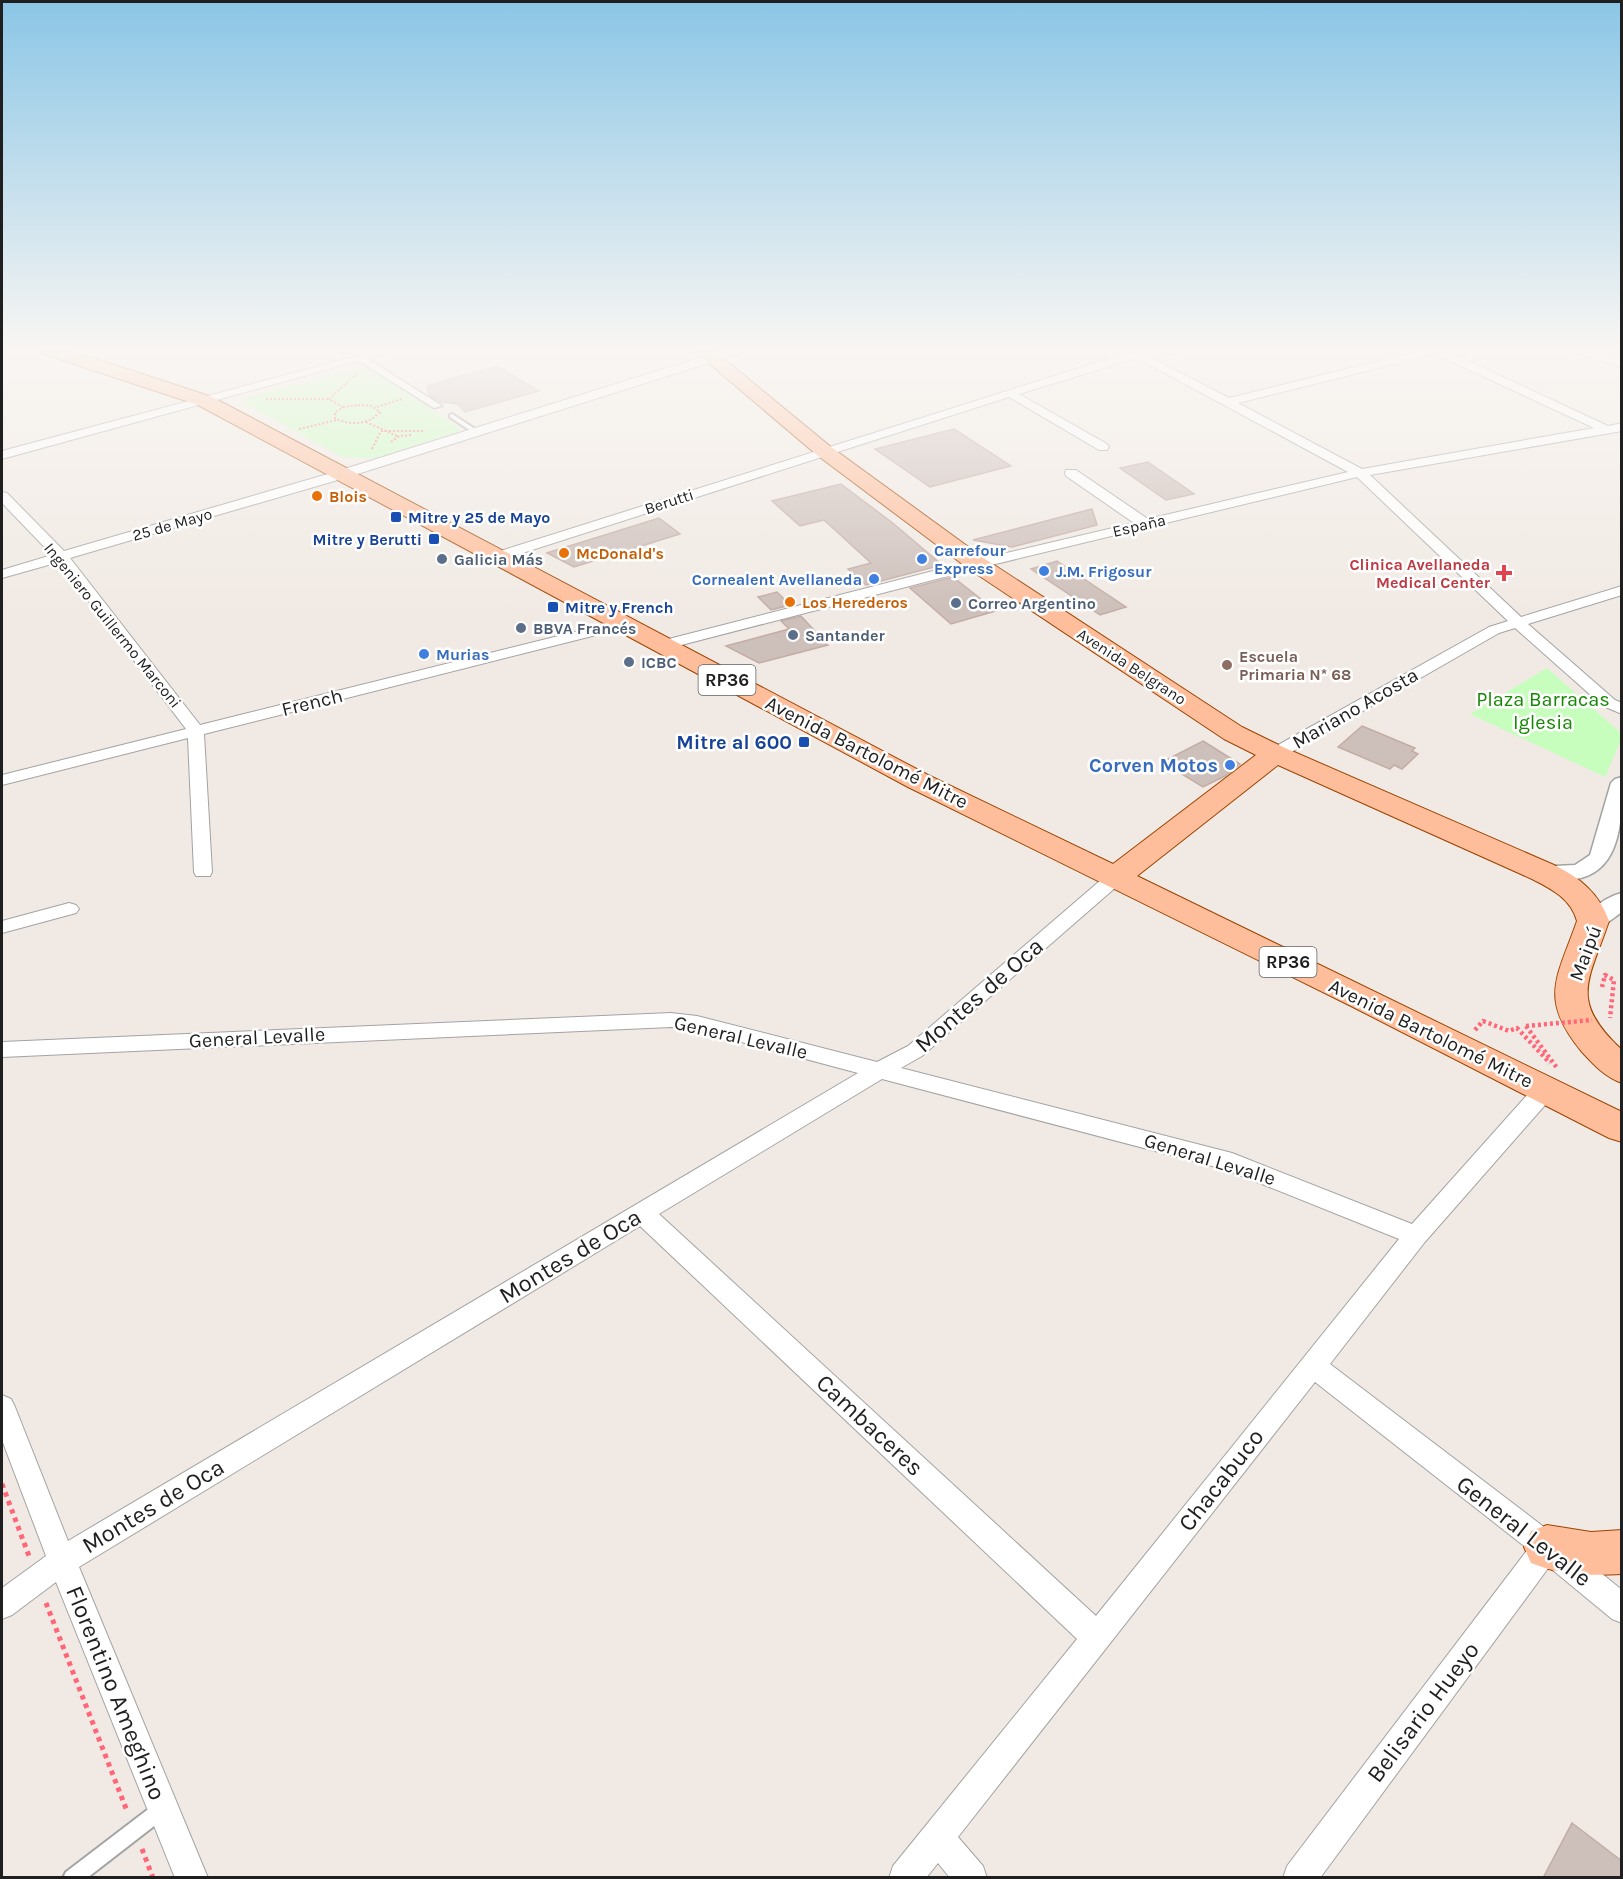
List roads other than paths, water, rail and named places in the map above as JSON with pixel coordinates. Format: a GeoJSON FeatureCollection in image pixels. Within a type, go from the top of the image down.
{"type":"FeatureCollection","features":[{"type":"Feature","properties":{"kind":"main road","name":"Avenida Bartolomé Mitre"},"geometry":{"type":"LineString","coordinates":[[272,437],[939,791],[1461,1047],[1556,1079],[1622,1128]]}},
{"type":"Feature","properties":{"kind":"main road","name":"Avenida Belgrano"},"geometry":{"type":"LineString","coordinates":[[807,437],[976,564],[1233,733],[1275,754],[1544,872],[1573,889],[1584,899],[1593,921]]}},
{"type":"Feature","properties":{"kind":"main road","name":"Mariano Acosta"},"geometry":{"type":"LineString","coordinates":[[1116,877],[1275,754]]}},
{"type":"Feature","properties":{"kind":"main road","name":"Maipú"},"geometry":{"type":"LineString","coordinates":[[1593,921],[1571,986],[1570,998],[1582,1028],[1622,1070]]}},
{"type":"Feature","properties":{"kind":"main road"},"geometry":{"type":"LineString","coordinates":[[1547,1547],[1591,1554],[1622,1552]]}},
{"type":"Feature","properties":{"kind":"street"},"geometry":{"type":"LineString","coordinates":[[2,455],[71,437]]}},
{"type":"Feature","properties":{"kind":"street","name":"25 de Mayo"},"geometry":{"type":"LineString","coordinates":[[2,574],[343,474],[461,437]]}},
{"type":"Feature","properties":{"kind":"street","name":"Berutti"},"geometry":{"type":"LineString","coordinates":[[499,556],[870,437]]}},
{"type":"Feature","properties":{"kind":"street"},"geometry":{"type":"LineString","coordinates":[[1085,437],[1103,447]]}},
{"type":"Feature","properties":{"kind":"street"},"geometry":{"type":"LineString","coordinates":[[1293,437],[1360,473],[1517,621],[1609,703],[1622,709]]}},
{"type":"Feature","properties":{"kind":"street"},"geometry":{"type":"LineString","coordinates":[[1313,437],[1357,461],[1360,473]]}},
{"type":"Feature","properties":{"kind":"street","name":"España"},"geometry":{"type":"LineString","coordinates":[[662,645],[976,564],[1360,473],[1568,437]]}},
{"type":"Feature","properties":{"kind":"street"},"geometry":{"type":"LineString","coordinates":[[1071,473],[1144,523]]}},
{"type":"Feature","properties":{"kind":"street","name":"Ingeniero Guillermo Marconi"},"geometry":{"type":"LineString","coordinates":[[2,496],[62,557],[196,731]]}},
{"type":"Feature","properties":{"kind":"street","name":"Mariano Acosta"},"geometry":{"type":"LineString","coordinates":[[1275,754],[1494,630],[1622,590]]}},
{"type":"Feature","properties":{"kind":"street","name":"French"},"geometry":{"type":"LineString","coordinates":[[2,780],[623,624]]}},
{"type":"Feature","properties":{"kind":"street"},"geometry":{"type":"LineString","coordinates":[[196,731],[203,873]]}},
{"type":"Feature","properties":{"kind":"street"},"geometry":{"type":"LineString","coordinates":[[1544,872],[1573,873],[1596,865],[1601,857],[1622,783]]}},
{"type":"Feature","properties":{"kind":"street","name":"Montes de Oca"},"geometry":{"type":"LineString","coordinates":[[2,1605],[62,1561],[840,1092],[915,1052],[1116,877]]}},
{"type":"Feature","properties":{"kind":"street","name":"Maipú"},"geometry":{"type":"LineString","coordinates":[[1593,921],[1622,900]]}},
{"type":"Feature","properties":{"kind":"street"},"geometry":{"type":"LineString","coordinates":[[2,927],[69,909]]}},
{"type":"Feature","properties":{"kind":"street","name":"General Levalle"},"geometry":{"type":"LineString","coordinates":[[2,1049],[671,1020],[697,1023],[1232,1162],[1416,1236]]}},
{"type":"Feature","properties":{"kind":"street","name":"Chacabuco"},"geometry":{"type":"LineString","coordinates":[[905,1878],[1416,1236],[1556,1079]]}},
{"type":"Feature","properties":{"kind":"street","name":"Cambaceres"},"geometry":{"type":"LineString","coordinates":[[642,1213],[1097,1637]]}},
{"type":"Feature","properties":{"kind":"street","name":"General Levalle"},"geometry":{"type":"LineString","coordinates":[[1312,1365],[1547,1547],[1622,1610]]}},
{"type":"Feature","properties":{"kind":"street","name":"Florentino Ameghino"},"geometry":{"type":"LineString","coordinates":[[2,1407],[62,1561],[192,1878]]}},
{"type":"Feature","properties":{"kind":"street","name":"Belisario Hueyo"},"geometry":{"type":"LineString","coordinates":[[1299,1878],[1547,1547]]}},
{"type":"Feature","properties":{"kind":"street"},"geometry":{"type":"LineString","coordinates":[[938,1837],[971,1878]]}},
{"type":"Feature","properties":{"kind":"lane"},"geometry":{"type":"LineString","coordinates":[[72,1878],[163,1808]]}},
{"type":"Feature","properties":{"kind":"place","name":"Blois"},"geometry":{"type":"Point","coordinates":[317,496]}},
{"type":"Feature","properties":{"kind":"place","name":"Mitre y 25 de Mayo"},"geometry":{"type":"Point","coordinates":[396,517]}},
{"type":"Feature","properties":{"kind":"place","name":"Mitre y Berutti"},"geometry":{"type":"Point","coordinates":[434,539]}},
{"type":"Feature","properties":{"kind":"place","name":"McDonald's"},"geometry":{"type":"Point","coordinates":[564,553]}},
{"type":"Feature","properties":{"kind":"place","name":"Galicia Más"},"geometry":{"type":"Point","coordinates":[442,559]}},
{"type":"Feature","properties":{"kind":"place","name":"Carrefour Express"},"geometry":{"type":"Point","coordinates":[922,559]}},
{"type":"Feature","properties":{"kind":"place","name":"J.M. Frigosur"},"geometry":{"type":"Point","coordinates":[1044,571]}},
{"type":"Feature","properties":{"kind":"place","name":"Clinica Avellaneda Medical Center"},"geometry":{"type":"Point","coordinates":[1504,573]}},
{"type":"Feature","properties":{"kind":"place","name":"Cornealent Avellaneda"},"geometry":{"type":"Point","coordinates":[874,579]}},
{"type":"Feature","properties":{"kind":"place","name":"Los Herederos"},"geometry":{"type":"Point","coordinates":[790,602]}},
{"type":"Feature","properties":{"kind":"place","name":"Correo Argentino"},"geometry":{"type":"Point","coordinates":[956,603]}},
{"type":"Feature","properties":{"kind":"place","name":"Mitre y French"},"geometry":{"type":"Point","coordinates":[553,607]}},
{"type":"Feature","properties":{"kind":"place","name":"BBVA Francés"},"geometry":{"type":"Point","coordinates":[521,628]}},
{"type":"Feature","properties":{"kind":"place","name":"Santander"},"geometry":{"type":"Point","coordinates":[793,635]}},
{"type":"Feature","properties":{"kind":"place","name":"Murias"},"geometry":{"type":"Point","coordinates":[424,654]}},
{"type":"Feature","properties":{"kind":"place","name":"ICBC"},"geometry":{"type":"Point","coordinates":[629,662]}},
{"type":"Feature","properties":{"kind":"place","name":"Escuela Primaria N* 68"},"geometry":{"type":"Point","coordinates":[1227,665]}},
{"type":"Feature","properties":{"kind":"place","name":"Mitre al 600"},"geometry":{"type":"Point","coordinates":[804,742]}},
{"type":"Feature","properties":{"kind":"place","name":"Corven Motos"},"geometry":{"type":"Point","coordinates":[1230,765]}},
{"type":"Feature","properties":{"kind":"park label","name":"Plaza Barracas Iglesia"},"geometry":{"type":"Point","coordinates":[1543,710]}}]}
